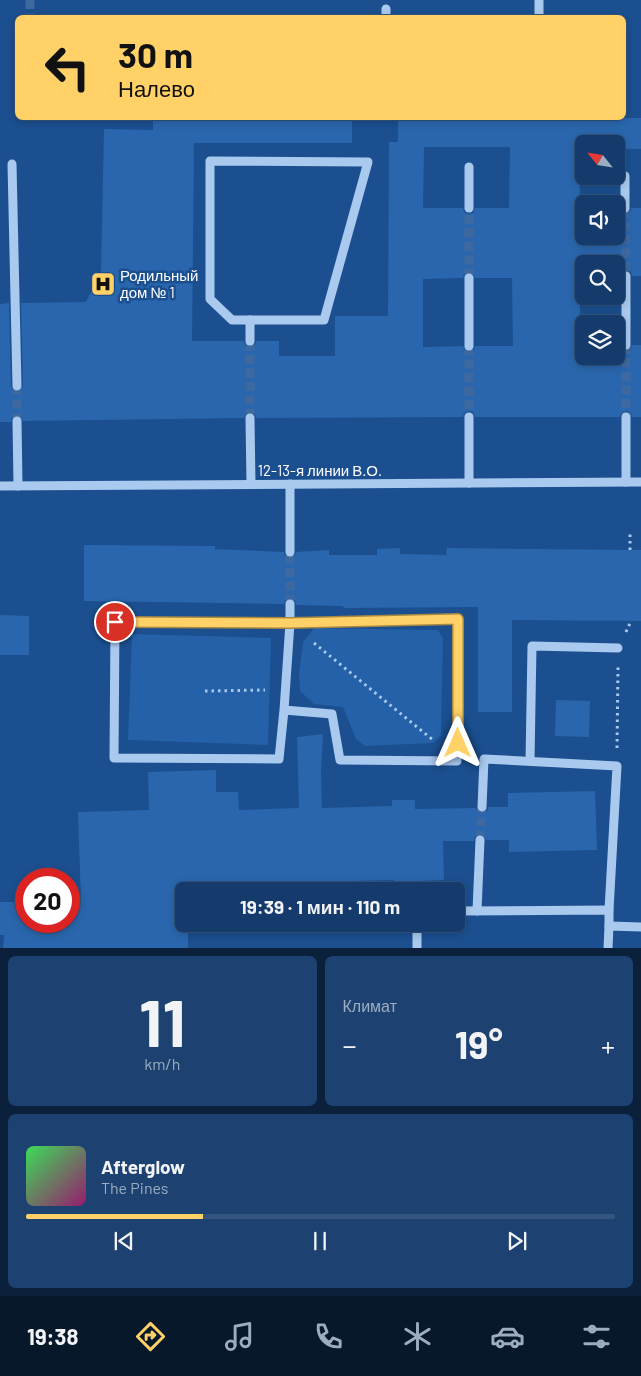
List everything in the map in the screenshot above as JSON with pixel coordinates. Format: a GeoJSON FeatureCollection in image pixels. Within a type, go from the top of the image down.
{"type":"FeatureCollection","features":[{"type":"Feature","properties":{"kind":"street"},"geometry":{"type":"LineString","coordinates":[[539,0],[539,15]]}},
{"type":"Feature","properties":{"kind":"street"},"geometry":{"type":"LineString","coordinates":[[210,160],[368,162],[324,320],[250,320],[232,320],[210,299],[210,160]]}},
{"type":"Feature","properties":{"kind":"street"},"geometry":{"type":"LineString","coordinates":[[12,164],[17,386]]}},
{"type":"Feature","properties":{"kind":"street"},"geometry":{"type":"LineString","coordinates":[[469,166],[469,208]]}},
{"type":"Feature","properties":{"kind":"street"},"geometry":{"type":"LineString","coordinates":[[626,276],[626,345]]}},
{"type":"Feature","properties":{"kind":"street"},"geometry":{"type":"LineString","coordinates":[[469,278],[469,346]]}},
{"type":"Feature","properties":{"kind":"street"},"geometry":{"type":"LineString","coordinates":[[250,320],[250,341]]}},
{"type":"Feature","properties":{"kind":"street"},"geometry":{"type":"LineString","coordinates":[[626,417],[626,482]]}},
{"type":"Feature","properties":{"kind":"street"},"geometry":{"type":"LineString","coordinates":[[250,418],[251,484]]}},
{"type":"Feature","properties":{"kind":"street"},"geometry":{"type":"LineString","coordinates":[[469,418],[469,483]]}},
{"type":"Feature","properties":{"kind":"street"},"geometry":{"type":"LineString","coordinates":[[17,421],[18,486]]}},
{"type":"Feature","properties":{"kind":"street","name":"12-13-я линии В.О."},"geometry":{"type":"LineString","coordinates":[[0,486],[641,482]]}},
{"type":"Feature","properties":{"kind":"street"},"geometry":{"type":"LineString","coordinates":[[290,484],[290,552]]}},
{"type":"Feature","properties":{"kind":"street"},"geometry":{"type":"LineString","coordinates":[[284,710],[332,714],[340,760],[457,761],[458,619],[290,623],[115,622],[114,758],[279,759],[286,690],[290,623],[290,604]]}},
{"type":"Feature","properties":{"kind":"street"},"geometry":{"type":"LineString","coordinates":[[530,761],[532,646],[618,648]]}},
{"type":"Feature","properties":{"kind":"street"},"geometry":{"type":"LineString","coordinates":[[482,807],[484,759],[616,766],[608,948]]}},
{"type":"Feature","properties":{"kind":"street"},"geometry":{"type":"LineString","coordinates":[[477,910],[480,840]]}},
{"type":"Feature","properties":{"kind":"street"},"geometry":{"type":"LineString","coordinates":[[465,911],[609,910]]}},
{"type":"Feature","properties":{"kind":"street"},"geometry":{"type":"LineString","coordinates":[[609,926],[641,927]]}},
{"type":"Feature","properties":{"kind":"street"},"geometry":{"type":"LineString","coordinates":[[417,932],[417,948]]}},
{"type":"Feature","properties":{"kind":"path"},"geometry":{"type":"LineString","coordinates":[[630,533],[630,550]]}},
{"type":"Feature","properties":{"kind":"path"},"geometry":{"type":"LineString","coordinates":[[616,766],[618,648],[631,621]]}},
{"type":"Feature","properties":{"kind":"path"},"geometry":{"type":"LineString","coordinates":[[290,623],[457,761]]}},
{"type":"Feature","properties":{"kind":"path"},"geometry":{"type":"LineString","coordinates":[[205,691],[286,690]]}},
{"type":"Feature","properties":{"kind":"shaded area"},"geometry":{"type":"Polygon","coordinates":[[[314,628],[438,630],[443,638],[441,736],[433,743],[365,746],[356,739],[343,707],[314,704],[300,691],[299,673],[303,642],[314,628]]]}},
{"type":"Feature","properties":{"kind":"shaded area"},"geometry":{"type":"Polygon","coordinates":[[[132,634],[271,638],[268,745],[128,740],[132,634]]]}},
{"type":"Feature","properties":{"kind":"building"},"geometry":{"type":"Polygon","coordinates":[[[626,118],[641,118],[641,149],[625,149],[625,135],[575,135],[575,185],[580,185],[580,195],[575,195],[575,245],[625,245],[625,214],[630,212],[631,208],[641,208],[641,276],[632,276],[631,272],[625,270],[625,255],[575,255],[575,305],[580,305],[580,315],[575,315],[575,365],[625,365],[625,351],[630,350],[632,345],[641,345],[641,417],[632,417],[630,412],[626,411],[621,413],[620,417],[475,417],[473,412],[469,411],[464,413],[463,417],[256,418],[255,414],[250,412],[246,413],[244,418],[23,421],[20,416],[16,415],[12,418],[11,422],[0,422],[0,304],[9,303],[11,386],[14,391],[18,392],[23,386],[21,303],[86,302],[101,272],[104,129],[153,130],[153,120],[352,120],[352,143],[194,143],[192,341],[244,341],[246,346],[250,347],[255,345],[256,341],[279,341],[279,356],[335,356],[335,316],[388,316],[389,142],[398,142],[398,120],[626,120],[626,118]],[[424,147],[423,208],[463,208],[464,212],[469,214],[473,213],[475,208],[509,208],[510,147],[424,147]],[[469,272],[464,274],[463,278],[423,279],[423,347],[463,346],[465,351],[469,352],[474,350],[475,346],[513,346],[512,278],[475,278],[473,273],[469,272]]]}},
{"type":"Feature","properties":{"kind":"building"},"geometry":{"type":"Polygon","coordinates":[[[84,545],[215,546],[215,549],[284,552],[285,556],[290,558],[294,557],[296,552],[329,550],[329,555],[377,555],[377,549],[400,548],[400,554],[446,555],[447,548],[641,550],[641,621],[512,620],[512,712],[478,712],[478,607],[345,608],[342,606],[296,605],[295,600],[290,598],[286,599],[284,604],[84,601],[84,545]]]}},
{"type":"Feature","properties":{"kind":"building"},"geometry":{"type":"Polygon","coordinates":[[[0,615],[29,616],[29,655],[0,655],[0,615]]]}},
{"type":"Feature","properties":{"kind":"building"},"geometry":{"type":"Polygon","coordinates":[[[556,700],[590,701],[589,737],[555,736],[556,700]]]}},
{"type":"Feature","properties":{"kind":"building"},"geometry":{"type":"Polygon","coordinates":[[[323,734],[322,808],[392,806],[392,800],[415,800],[415,809],[476,808],[478,812],[482,813],[487,811],[488,807],[508,807],[508,793],[595,791],[597,850],[509,852],[509,840],[486,840],[484,835],[480,834],[475,836],[474,841],[443,841],[444,880],[394,882],[394,880],[175,882],[175,932],[188,932],[188,948],[3,948],[4,935],[0,935],[0,902],[15,902],[15,933],[80,933],[81,901],[78,812],[149,810],[148,772],[216,770],[216,792],[238,792],[239,810],[299,808],[297,737],[323,734]]]}},
{"type":"Feature","properties":{"kind":"tunnel"},"geometry":{"type":"LineString","coordinates":[[30,0],[30,15]]}},
{"type":"Feature","properties":{"kind":"tunnel"},"geometry":{"type":"LineString","coordinates":[[469,208],[469,278]]}},
{"type":"Feature","properties":{"kind":"tunnel"},"geometry":{"type":"LineString","coordinates":[[625,208],[626,276]]}},
{"type":"Feature","properties":{"kind":"tunnel"},"geometry":{"type":"LineString","coordinates":[[250,341],[250,418]]}},
{"type":"Feature","properties":{"kind":"tunnel"},"geometry":{"type":"LineString","coordinates":[[626,345],[626,417]]}},
{"type":"Feature","properties":{"kind":"tunnel"},"geometry":{"type":"LineString","coordinates":[[469,346],[469,417]]}},
{"type":"Feature","properties":{"kind":"tunnel"},"geometry":{"type":"LineString","coordinates":[[17,386],[17,421]]}},
{"type":"Feature","properties":{"kind":"tunnel"},"geometry":{"type":"LineString","coordinates":[[290,552],[290,604]]}},
{"type":"Feature","properties":{"kind":"tunnel"},"geometry":{"type":"LineString","coordinates":[[480,840],[482,807]]}},
{"type":"Feature","properties":{"kind":"place","name":"Родильный дом № 1"},"geometry":{"type":"Point","coordinates":[103,284]}},
{"type":"Feature","properties":{"kind":"route"},"geometry":{"type":"LineString","coordinates":[[115,622],[290,623],[458,619],[458,743]]}}]}
